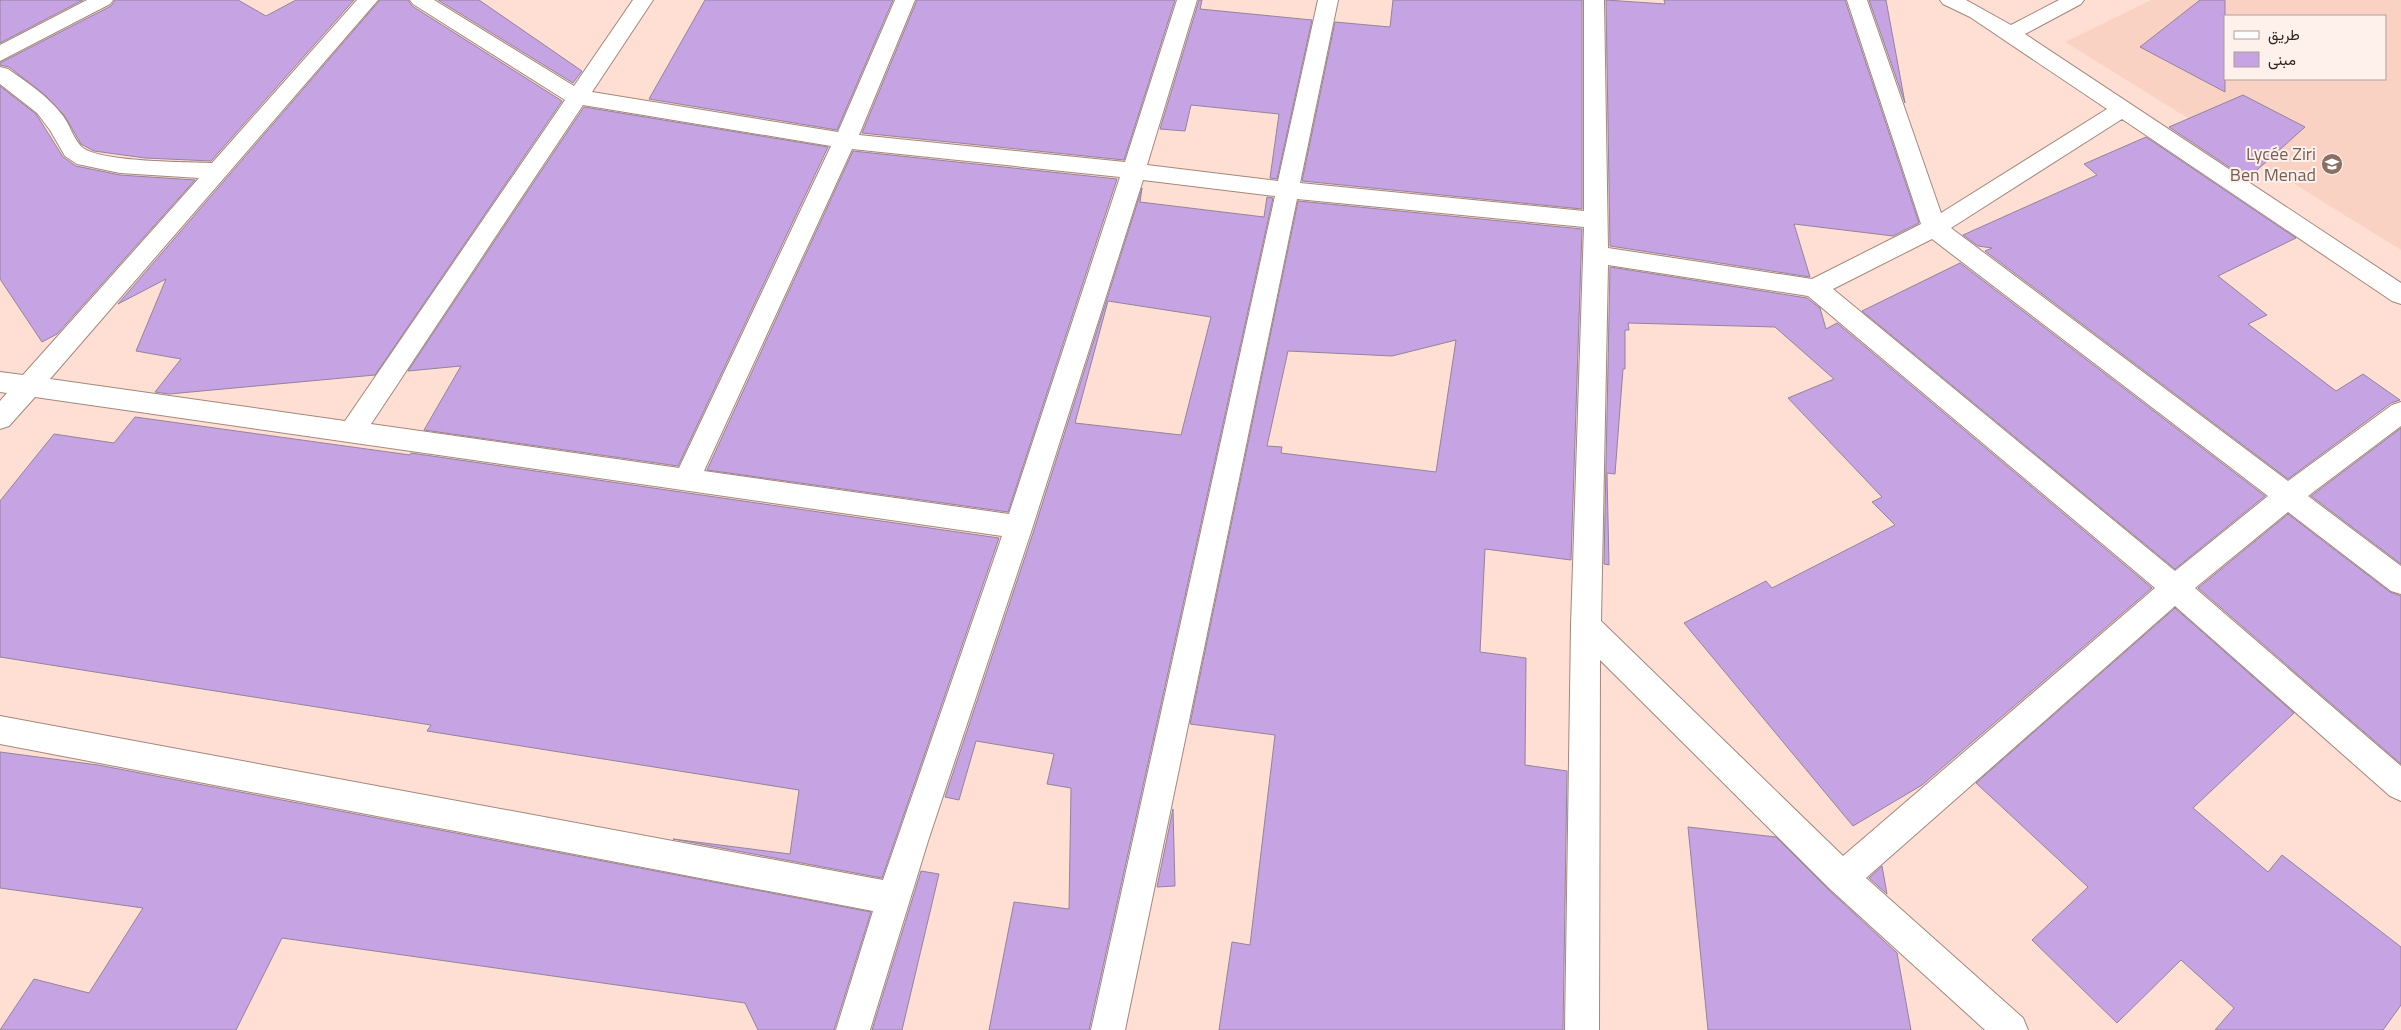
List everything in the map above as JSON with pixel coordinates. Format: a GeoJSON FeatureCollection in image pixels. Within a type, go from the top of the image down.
{"type":"FeatureCollection","features":[{"type":"Feature","properties":{"kind":"street"},"geometry":{"type":"LineString","coordinates":[[0,54],[103,0]]}},
{"type":"Feature","properties":{"kind":"street"},"geometry":{"type":"LineString","coordinates":[[0,419],[368,0]]}},
{"type":"Feature","properties":{"kind":"street"},"geometry":{"type":"LineString","coordinates":[[420,0],[576,98],[845,141],[1135,171],[1288,190],[1597,220]]}},
{"type":"Feature","properties":{"kind":"street"},"geometry":{"type":"LineString","coordinates":[[352,431],[643,0]]}},
{"type":"Feature","properties":{"kind":"street"},"geometry":{"type":"LineString","coordinates":[[687,480],[845,141],[905,0]]}},
{"type":"Feature","properties":{"kind":"street"},"geometry":{"type":"LineString","coordinates":[[853,1030],[892,898],[1018,528],[1135,171],[1187,0]]}},
{"type":"Feature","properties":{"kind":"street"},"geometry":{"type":"LineString","coordinates":[[1108,1030],[1328,0]]}},
{"type":"Feature","properties":{"kind":"street"},"geometry":{"type":"LineString","coordinates":[[1582,1030],[1586,626],[1597,220],[1594,0]]}},
{"type":"Feature","properties":{"kind":"street"},"geometry":{"type":"LineString","coordinates":[[1857,0],[1934,228],[2401,582]]}},
{"type":"Feature","properties":{"kind":"street"},"geometry":{"type":"LineString","coordinates":[[1950,0],[1976,6],[2010,34],[2401,295]]}},
{"type":"Feature","properties":{"kind":"street"},"geometry":{"type":"LineString","coordinates":[[2010,34],[2074,0]]}},
{"type":"Feature","properties":{"kind":"street"},"geometry":{"type":"LineString","coordinates":[[0,74],[36,98],[58,126],[76,154],[82,157],[123,165],[216,171]]}},
{"type":"Feature","properties":{"kind":"street"},"geometry":{"type":"LineString","coordinates":[[1815,288],[1934,228],[2123,109]]}},
{"type":"Feature","properties":{"kind":"street"},"geometry":{"type":"LineString","coordinates":[[1596,255],[1815,288],[2175,588],[2401,786]]}},
{"type":"Feature","properties":{"kind":"street"},"geometry":{"type":"LineString","coordinates":[[0,382],[1018,528]]}},
{"type":"Feature","properties":{"kind":"street"},"geometry":{"type":"LineString","coordinates":[[1842,878],[2175,588],[2288,496],[2401,412]]}},
{"type":"Feature","properties":{"kind":"street"},"geometry":{"type":"LineString","coordinates":[[1586,626],[1842,878],[2011,1030]]}},
{"type":"Feature","properties":{"kind":"street"},"geometry":{"type":"LineString","coordinates":[[0,730],[892,898]]}},
{"type":"Feature","properties":{"kind":"shaded area","name":"Lycée Ziri Ben Menad"},"geometry":{"type":"Polygon","coordinates":[[[2151,0],[2401,0],[2401,250],[2065,42],[2151,0]]]}},
{"type":"Feature","properties":{"kind":"building"},"geometry":{"type":"Polygon","coordinates":[[[0,0],[83,0],[0,43],[0,0]]]}},
{"type":"Feature","properties":{"kind":"building"},"geometry":{"type":"Polygon","coordinates":[[[115,0],[238,0],[266,16],[296,0],[354,0],[211,161],[145,158],[94,151],[81,144],[64,115],[45,95],[9,67],[0,65],[0,63],[111,6],[115,0]]]}},
{"type":"Feature","properties":{"kind":"building"},"geometry":{"type":"Polygon","coordinates":[[[380,0],[408,0],[412,6],[562,101],[375,375],[169,394],[155,392],[181,359],[136,351],[166,279],[118,304],[380,0]]]}},
{"type":"Feature","properties":{"kind":"building"},"geometry":{"type":"Polygon","coordinates":[[[438,0],[479,0],[582,71],[573,83],[438,0]]]}},
{"type":"Feature","properties":{"kind":"building"},"geometry":{"type":"Polygon","coordinates":[[[705,0],[893,0],[837,130],[649,99],[705,0]]]}},
{"type":"Feature","properties":{"kind":"building"},"geometry":{"type":"Polygon","coordinates":[[[917,0],[1175,0],[1124,160],[862,133],[917,0]]]}},
{"type":"Feature","properties":{"kind":"building"},"geometry":{"type":"Polygon","coordinates":[[[1199,0],[1202,0],[1200,9],[1312,20],[1277,179],[1270,178],[1279,114],[1191,105],[1185,131],[1160,129],[1199,0]]]}},
{"type":"Feature","properties":{"kind":"building"},"geometry":{"type":"Polygon","coordinates":[[[1393,0],[1582,0],[1582,209],[1302,181],[1335,22],[1390,27],[1393,0]]]}},
{"type":"Feature","properties":{"kind":"building"},"geometry":{"type":"Polygon","coordinates":[[[1606,0],[1665,4],[1664,0],[1845,0],[1919,223],[1893,236],[1794,224],[1810,277],[1610,246],[1606,0]]]}},
{"type":"Feature","properties":{"kind":"building"},"geometry":{"type":"Polygon","coordinates":[[[1869,0],[1886,0],[1905,103],[1869,0]]]}},
{"type":"Feature","properties":{"kind":"building"},"geometry":{"type":"Polygon","coordinates":[[[2200,0],[2225,0],[2225,92],[2140,47],[2200,0]]]}},
{"type":"Feature","properties":{"kind":"building"},"geometry":{"type":"Polygon","coordinates":[[[0,86],[36,114],[63,157],[76,166],[120,175],[195,180],[57,334],[42,342],[0,279],[0,86]]]}},
{"type":"Feature","properties":{"kind":"building"},"geometry":{"type":"Polygon","coordinates":[[[2243,95],[2305,127],[2247,179],[2169,127],[2243,95]]]}},
{"type":"Feature","properties":{"kind":"building"},"geometry":{"type":"Polygon","coordinates":[[[584,107],[828,147],[678,466],[424,430],[461,366],[408,371],[584,107]]]}},
{"type":"Feature","properties":{"kind":"building"},"geometry":{"type":"Polygon","coordinates":[[[2146,137],[2296,238],[2218,276],[2267,315],[2248,324],[2336,391],[2363,374],[2400,400],[2391,403],[2288,479],[1985,251],[1992,248],[1978,246],[1963,235],[2097,175],[2084,164],[2146,137]]]}},
{"type":"Feature","properties":{"kind":"building"},"geometry":{"type":"Polygon","coordinates":[[[853,151],[1117,179],[1008,512],[707,470],[853,151]]]}},
{"type":"Feature","properties":{"kind":"building"},"geometry":{"type":"Polygon","coordinates":[[[1142,188],[1140,202],[1264,217],[1267,197],[1273,198],[1089,1030],[989,1030],[1014,902],[1069,909],[1071,788],[1047,784],[1054,754],[976,741],[959,800],[945,797],[1034,530],[1142,188]],[[1108,301],[1075,423],[1181,435],[1211,317],[1108,301]]]}},
{"type":"Feature","properties":{"kind":"building"},"geometry":{"type":"Polygon","coordinates":[[[1298,201],[1582,229],[1571,560],[1485,549],[1480,652],[1526,658],[1525,765],[1567,771],[1563,1030],[1219,1030],[1232,942],[1250,945],[1275,735],[1190,724],[1298,201]],[[1456,340],[1392,356],[1288,351],[1267,446],[1282,447],[1281,453],[1436,472],[1456,340]]]}},
{"type":"Feature","properties":{"kind":"building"},"geometry":{"type":"Polygon","coordinates":[[[1960,263],[2265,496],[2175,569],[1862,311],[1960,263]]]}},
{"type":"Feature","properties":{"kind":"building"},"geometry":{"type":"Polygon","coordinates":[[[1610,267],[1807,298],[1820,308],[1826,329],[1837,323],[2152,588],[1922,785],[1853,826],[1684,623],[1766,581],[1772,588],[1895,525],[1872,502],[1882,497],[1788,398],[1834,379],[1775,327],[1628,323],[1629,330],[1625,330],[1625,369],[1623,369],[1615,474],[1607,473],[1609,565],[1604,564],[1610,267]]]}},
{"type":"Feature","properties":{"kind":"building"},"geometry":{"type":"Polygon","coordinates":[[[135,417],[410,455],[411,453],[999,538],[882,878],[673,839],[790,854],[799,790],[427,731],[431,725],[0,657],[0,501],[54,434],[114,443],[135,417]]]}},
{"type":"Feature","properties":{"kind":"building"},"geometry":{"type":"Polygon","coordinates":[[[2401,428],[2401,564],[2311,496],[2401,428]]]}},
{"type":"Feature","properties":{"kind":"building"},"geometry":{"type":"Polygon","coordinates":[[[2288,514],[2390,592],[2401,596],[2401,764],[2198,588],[2288,514]]]}},
{"type":"Feature","properties":{"kind":"building"},"geometry":{"type":"Polygon","coordinates":[[[2175,608],[2294,713],[2193,808],[2268,872],[2282,855],[2401,947],[2401,1005],[2383,1030],[2215,1030],[2234,1008],[2181,960],[2117,1023],[2032,940],[2088,887],[1976,783],[2175,608]]]}},
{"type":"Feature","properties":{"kind":"building"},"geometry":{"type":"Polygon","coordinates":[[[0,752],[98,765],[871,912],[834,1030],[758,1030],[745,1003],[282,938],[236,1030],[0,1030],[34,979],[89,993],[143,908],[0,888],[0,752]]]}},
{"type":"Feature","properties":{"kind":"building"},"geometry":{"type":"Polygon","coordinates":[[[1173,809],[1175,886],[1157,887],[1173,809]]]}},
{"type":"Feature","properties":{"kind":"building"},"geometry":{"type":"Polygon","coordinates":[[[1688,827],[1776,837],[1829,890],[1897,953],[1911,1030],[1708,1030],[1688,827]]]}},
{"type":"Feature","properties":{"kind":"building"},"geometry":{"type":"Polygon","coordinates":[[[1882,866],[1887,894],[1869,878],[1882,866]]]}},
{"type":"Feature","properties":{"kind":"building"},"geometry":{"type":"Polygon","coordinates":[[[921,871],[939,874],[902,1030],[872,1030],[921,871]]]}},
{"type":"Feature","properties":{"kind":"place","name":"Lycée Ziri Ben Menad"},"geometry":{"type":"Point","coordinates":[2332,164]}}]}
